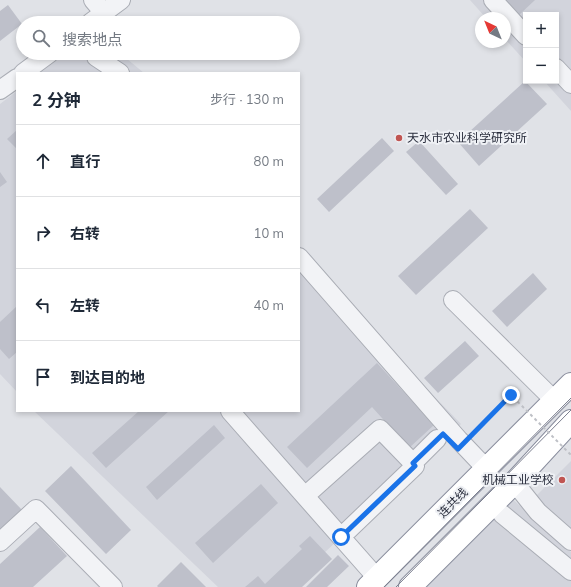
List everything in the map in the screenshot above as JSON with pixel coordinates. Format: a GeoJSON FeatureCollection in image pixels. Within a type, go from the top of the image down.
{"type":"FeatureCollection","features":[{"type":"Feature","properties":{"kind":"highway","name":"连共线"},"geometry":{"type":"LineString","coordinates":[[373,582],[571,384]]}},
{"type":"Feature","properties":{"kind":"highway"},"geometry":{"type":"LineString","coordinates":[[410,587],[513,484],[571,421]]}},
{"type":"Feature","properties":{"kind":"street"},"geometry":{"type":"LineString","coordinates":[[96,12],[121,0]]}},
{"type":"Feature","properties":{"kind":"street"},"geometry":{"type":"LineString","coordinates":[[493,0],[523,33]]}},
{"type":"Feature","properties":{"kind":"street"},"geometry":{"type":"LineString","coordinates":[[24,72],[41,60]]}},
{"type":"Feature","properties":{"kind":"street"},"geometry":{"type":"LineString","coordinates":[[100,60],[118,72]]}},
{"type":"Feature","properties":{"kind":"street"},"geometry":{"type":"LineString","coordinates":[[559,71],[571,84]]}},
{"type":"Feature","properties":{"kind":"street"},"geometry":{"type":"LineString","coordinates":[[0,90],[16,79]]}},
{"type":"Feature","properties":{"kind":"street"},"geometry":{"type":"LineString","coordinates":[[300,258],[459,440],[478,460],[489,467]]}},
{"type":"Feature","properties":{"kind":"street"},"geometry":{"type":"LineString","coordinates":[[453,300],[555,401]]}},
{"type":"Feature","properties":{"kind":"street"},"geometry":{"type":"LineString","coordinates":[[231,412],[341,537],[373,582]]}},
{"type":"Feature","properties":{"kind":"street"},"geometry":{"type":"LineString","coordinates":[[305,496],[380,429],[413,463],[415,466],[341,537]]}},
{"type":"Feature","properties":{"kind":"street"},"geometry":{"type":"LineString","coordinates":[[413,463],[437,439]]}},
{"type":"Feature","properties":{"kind":"street"},"geometry":{"type":"LineString","coordinates":[[513,484],[522,492],[538,512],[571,541]]}},
{"type":"Feature","properties":{"kind":"street"},"geometry":{"type":"LineString","coordinates":[[0,542],[36,509],[105,585]]}},
{"type":"Feature","properties":{"kind":"street"},"geometry":{"type":"LineString","coordinates":[[502,514],[571,571]]}},
{"type":"Feature","properties":{"kind":"path"},"geometry":{"type":"LineString","coordinates":[[437,439],[443,434],[458,449],[511,395],[571,455]]}},
{"type":"Feature","properties":{"kind":"shaded area"},"geometry":{"type":"Polygon","coordinates":[[[470,0],[571,0],[571,111],[547,84],[559,84],[559,12],[523,12],[523,59],[511,46],[511,12],[481,12],[470,0]]]}},
{"type":"Feature","properties":{"kind":"shaded area"},"geometry":{"type":"Polygon","coordinates":[[[57,60],[128,60],[143,72],[41,72],[57,60]]]}},
{"type":"Feature","properties":{"kind":"shaded area"},"geometry":{"type":"Polygon","coordinates":[[[16,92],[16,391],[0,374],[0,104],[16,92]]]}},
{"type":"Feature","properties":{"kind":"shaded area"},"geometry":{"type":"Polygon","coordinates":[[[300,246],[360,320],[461,424],[288,587],[218,587],[35,412],[300,412],[300,246]]]}},
{"type":"Feature","properties":{"kind":"shaded area","name":"机械工业学校"},"geometry":{"type":"Polygon","coordinates":[[[571,461],[571,532],[533,499],[571,461]]]}},
{"type":"Feature","properties":{"kind":"shaded area"},"geometry":{"type":"Polygon","coordinates":[[[507,494],[571,552],[571,587],[417,587],[507,494]]]}},
{"type":"Feature","properties":{"kind":"building"},"geometry":{"type":"Polygon","coordinates":[[[503,0],[535,0],[518,16],[503,0]]]}},
{"type":"Feature","properties":{"kind":"building"},"geometry":{"type":"Polygon","coordinates":[[[8,5],[16,16],[16,29],[0,41],[0,11],[8,5]]]}},
{"type":"Feature","properties":{"kind":"building"},"geometry":{"type":"Polygon","coordinates":[[[523,83],[528,84],[547,104],[479,166],[458,142],[523,83]]]}},
{"type":"Feature","properties":{"kind":"building"},"geometry":{"type":"Polygon","coordinates":[[[16,131],[16,148],[7,139],[16,131]]]}},
{"type":"Feature","properties":{"kind":"building"},"geometry":{"type":"Polygon","coordinates":[[[382,138],[394,151],[329,212],[317,199],[382,138]]]}},
{"type":"Feature","properties":{"kind":"building"},"geometry":{"type":"Polygon","coordinates":[[[419,141],[458,184],[446,195],[406,152],[419,141]]]}},
{"type":"Feature","properties":{"kind":"building"},"geometry":{"type":"Polygon","coordinates":[[[0,172],[7,182],[0,187],[0,172]]]}},
{"type":"Feature","properties":{"kind":"building"},"geometry":{"type":"Polygon","coordinates":[[[470,209],[488,228],[416,295],[398,276],[470,209]]]}},
{"type":"Feature","properties":{"kind":"building"},"geometry":{"type":"Polygon","coordinates":[[[533,273],[547,289],[507,327],[492,311],[533,273]]]}},
{"type":"Feature","properties":{"kind":"building"},"geometry":{"type":"Polygon","coordinates":[[[16,307],[16,353],[9,359],[0,349],[0,322],[16,307]]]}},
{"type":"Feature","properties":{"kind":"building"},"geometry":{"type":"Polygon","coordinates":[[[465,341],[479,356],[438,393],[424,378],[465,341]]]}},
{"type":"Feature","properties":{"kind":"building"},"geometry":{"type":"Polygon","coordinates":[[[377,363],[434,425],[409,448],[372,407],[307,468],[287,447],[377,363]]]}},
{"type":"Feature","properties":{"kind":"building"},"geometry":{"type":"Polygon","coordinates":[[[138,412],[168,412],[106,468],[92,453],[138,412]]]}},
{"type":"Feature","properties":{"kind":"building"},"geometry":{"type":"Polygon","coordinates":[[[214,425],[225,438],[157,500],[146,487],[214,425]]]}},
{"type":"Feature","properties":{"kind":"building"},"geometry":{"type":"Polygon","coordinates":[[[71,466],[131,530],[106,554],[45,491],[71,466]]]}},
{"type":"Feature","properties":{"kind":"building"},"geometry":{"type":"Polygon","coordinates":[[[261,484],[278,503],[213,563],[195,543],[261,484]]]}},
{"type":"Feature","properties":{"kind":"building"},"geometry":{"type":"Polygon","coordinates":[[[0,487],[23,511],[0,532],[0,487]]]}},
{"type":"Feature","properties":{"kind":"building"},"geometry":{"type":"Polygon","coordinates":[[[40,527],[67,556],[33,587],[0,587],[0,564],[40,527]]]}},
{"type":"Feature","properties":{"kind":"building"},"geometry":{"type":"Polygon","coordinates":[[[310,536],[332,559],[302,587],[245,587],[258,576],[265,584],[302,549],[299,546],[310,536]]]}},
{"type":"Feature","properties":{"kind":"building"},"geometry":{"type":"Polygon","coordinates":[[[338,555],[349,566],[327,587],[306,587],[338,555]]]}},
{"type":"Feature","properties":{"kind":"building"},"geometry":{"type":"Polygon","coordinates":[[[181,562],[206,587],[157,586],[181,562]]]}},
{"type":"Feature","properties":{"kind":"tram line"},"geometry":{"type":"LineString","coordinates":[[384,587],[571,398]]}},
{"type":"Feature","properties":{"kind":"tram line"},"geometry":{"type":"LineString","coordinates":[[396,587],[571,410]]}},
{"type":"Feature","properties":{"kind":"place","name":"天水市农业科学研究所"},"geometry":{"type":"Point","coordinates":[399,138]}},
{"type":"Feature","properties":{"kind":"place","name":"机械工业学校"},"geometry":{"type":"Point","coordinates":[562,480]}},
{"type":"Feature","properties":{"kind":"route"},"geometry":{"type":"LineString","coordinates":[[341,537],[415,466],[413,463],[443,434],[458,449],[511,395]]}}]}
